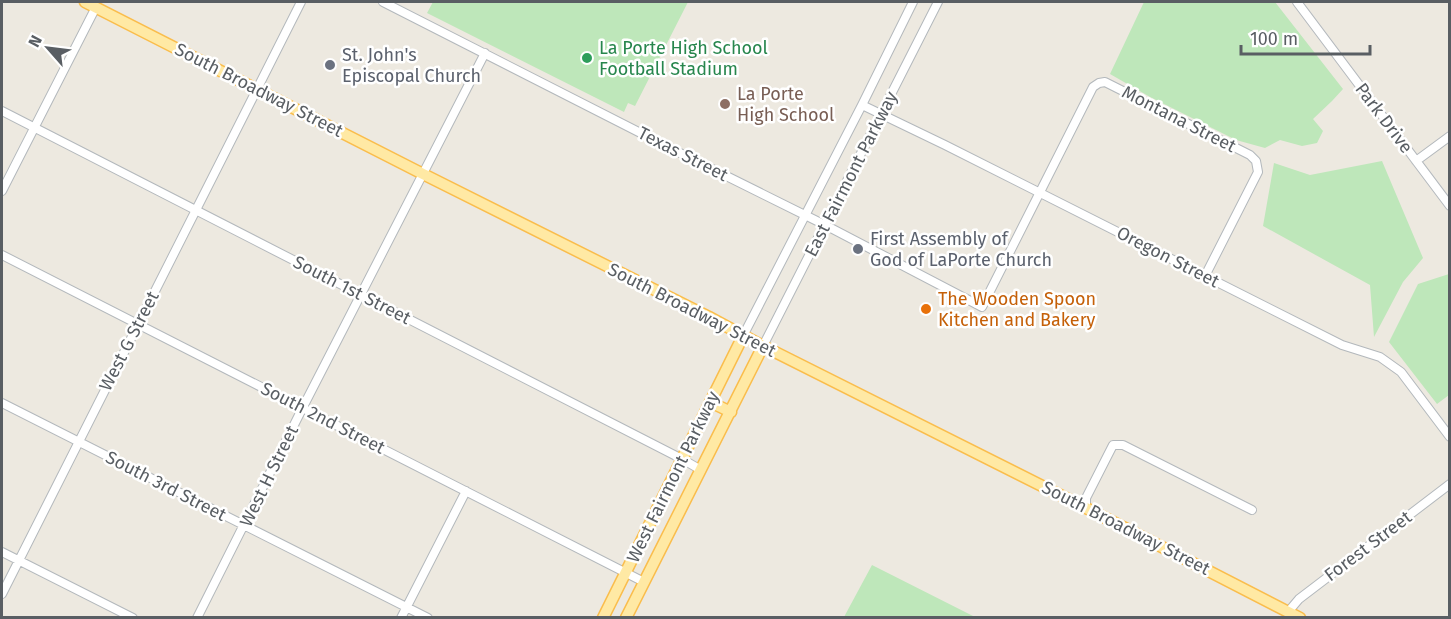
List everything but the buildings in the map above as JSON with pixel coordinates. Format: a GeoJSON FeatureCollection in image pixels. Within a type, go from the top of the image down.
{"type":"FeatureCollection","features":[{"type":"Feature","properties":{"kind":"main road","name":"South Broadway Street"},"geometry":{"type":"LineString","coordinates":[[90,4],[1300,618]]}},
{"type":"Feature","properties":{"kind":"main road","name":"West Fairmont Parkway"},"geometry":{"type":"LineString","coordinates":[[603,618],[743,336]]}},
{"type":"Feature","properties":{"kind":"main road","name":"West Fairmont Parkway"},"geometry":{"type":"LineString","coordinates":[[626,618],[763,346]]}},
{"type":"Feature","properties":{"kind":"main road"},"geometry":{"type":"LineString","coordinates":[[710,402],[730,412]]}},
{"type":"Feature","properties":{"kind":"street","name":"West G Street"},"geometry":{"type":"LineString","coordinates":[[2,594],[301,2]]}},
{"type":"Feature","properties":{"kind":"street","name":"Texas Street"},"geometry":{"type":"LineString","coordinates":[[383,2],[825,225],[982,307],[1040,193]]}},
{"type":"Feature","properties":{"kind":"street","name":"East Fairmont Parkway"},"geometry":{"type":"LineString","coordinates":[[743,336],[913,2]]}},
{"type":"Feature","properties":{"kind":"street","name":"East Fairmont Parkway"},"geometry":{"type":"LineString","coordinates":[[763,346],[938,2]]}},
{"type":"Feature","properties":{"kind":"street","name":"Park Drive"},"geometry":{"type":"LineString","coordinates":[[1297,2],[1449,206]]}},
{"type":"Feature","properties":{"kind":"street"},"geometry":{"type":"LineString","coordinates":[[2,191],[34,128],[90,4]]}},
{"type":"Feature","properties":{"kind":"street","name":"West H Street"},"geometry":{"type":"LineString","coordinates":[[197,618],[485,53]]}},
{"type":"Feature","properties":{"kind":"street","name":"Montana Street"},"geometry":{"type":"LineString","coordinates":[[1040,193],[1093,87],[1105,82],[1250,155],[1256,161],[1258,172],[1205,276]]}},
{"type":"Feature","properties":{"kind":"street","name":"Oregon Street"},"geometry":{"type":"LineString","coordinates":[[862,105],[1342,345],[1380,357],[1401,372],[1449,437]]}},
{"type":"Feature","properties":{"kind":"street","name":"South 1st Street"},"geometry":{"type":"LineString","coordinates":[[2,111],[701,470]]}},
{"type":"Feature","properties":{"kind":"street"},"geometry":{"type":"LineString","coordinates":[[1416,161],[1449,136]]}},
{"type":"Feature","properties":{"kind":"street","name":"South 2nd Street"},"geometry":{"type":"LineString","coordinates":[[2,255],[644,582]]}},
{"type":"Feature","properties":{"kind":"street","name":"South 3rd Street"},"geometry":{"type":"LineString","coordinates":[[2,403],[428,618]]}},
{"type":"Feature","properties":{"kind":"street"},"geometry":{"type":"LineString","coordinates":[[1086,508],[1086,498],[1113,445],[1123,445],[1252,510]]}},
{"type":"Feature","properties":{"kind":"street","name":"Forest Street"},"geometry":{"type":"LineString","coordinates":[[1288,612],[1299,599],[1449,484]]}},
{"type":"Feature","properties":{"kind":"street"},"geometry":{"type":"LineString","coordinates":[[401,618],[466,491]]}},
{"type":"Feature","properties":{"kind":"street"},"geometry":{"type":"LineString","coordinates":[[2,552],[133,618]]}},
{"type":"Feature","properties":{"kind":"green space","name":"La Porte High School Football Stadium"},"geometry":{"type":"Polygon","coordinates":[[[433,2],[688,2],[635,106],[628,103],[624,112],[427,13],[433,2]]]}},
{"type":"Feature","properties":{"kind":"green space"},"geometry":{"type":"Polygon","coordinates":[[[1144,2],[1275,2],[1343,89],[1313,119],[1323,131],[1317,143],[1302,146],[1280,140],[1265,148],[1236,140],[1150,97],[1110,74],[1144,2]]]}},
{"type":"Feature","properties":{"kind":"green space"},"geometry":{"type":"Polygon","coordinates":[[[1382,161],[1423,258],[1403,282],[1374,337],[1370,285],[1263,226],[1274,163],[1310,175],[1382,161]]]}},
{"type":"Feature","properties":{"kind":"green space"},"geometry":{"type":"Polygon","coordinates":[[[1449,274],[1449,395],[1437,404],[1389,342],[1418,284],[1449,274]]]}},
{"type":"Feature","properties":{"kind":"green space"},"geometry":{"type":"Polygon","coordinates":[[[872,565],[975,617],[844,617],[872,565]]]}},
{"type":"Feature","properties":{"kind":"place","name":"La Porte High School Football Stadium"},"geometry":{"type":"Point","coordinates":[587,58]}},
{"type":"Feature","properties":{"kind":"place","name":"St. John's Episcopal Church"},"geometry":{"type":"Point","coordinates":[330,65]}},
{"type":"Feature","properties":{"kind":"place","name":"La Porte High School"},"geometry":{"type":"Point","coordinates":[725,104]}},
{"type":"Feature","properties":{"kind":"place","name":"First Assembly of God of LaPorte Church"},"geometry":{"type":"Point","coordinates":[858,249]}},
{"type":"Feature","properties":{"kind":"place","name":"The Wooden Spoon Kitchen and Bakery"},"geometry":{"type":"Point","coordinates":[926,309]}}]}
